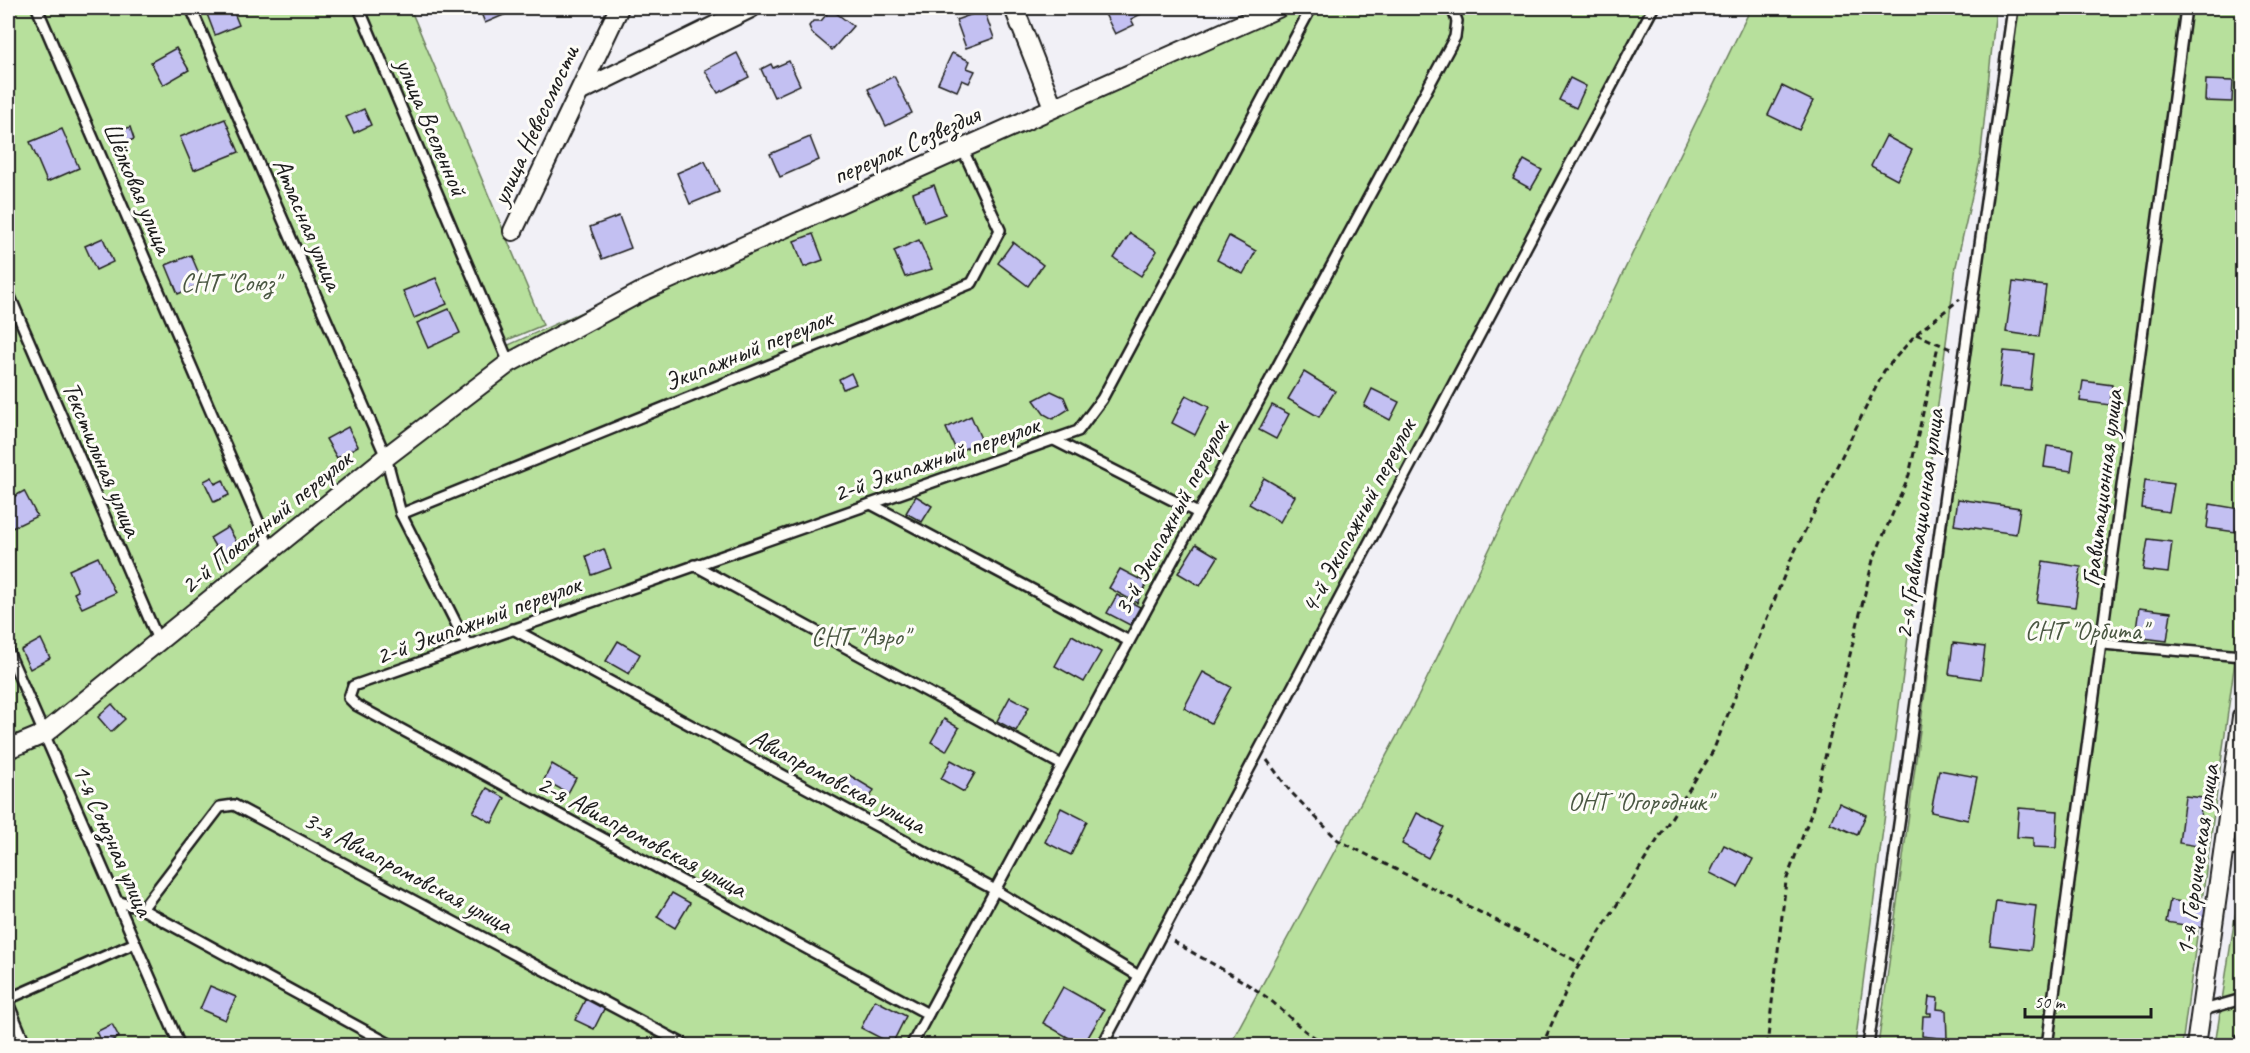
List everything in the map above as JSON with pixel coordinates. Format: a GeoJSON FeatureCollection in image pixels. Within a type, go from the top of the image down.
{"type":"FeatureCollection","features":[{"type":"Feature","properties":{"kind":"street","name":"улица Невесомости"},"geometry":{"type":"LineString","coordinates":[[513,231],[619,8]]}},
{"type":"Feature","properties":{"kind":"street"},"geometry":{"type":"LineString","coordinates":[[581,91],[751,8]]}},
{"type":"Feature","properties":{"kind":"street"},"geometry":{"type":"LineString","coordinates":[[1014,8],[1053,107]]}},
{"type":"Feature","properties":{"kind":"street","name":"переулок Созвездия"},"geometry":{"type":"LineString","coordinates":[[558,334],[643,291],[1278,8]]}},
{"type":"Feature","properties":{"kind":"street","name":"2-й Поклонный переулок"},"geometry":{"type":"LineString","coordinates":[[8,749],[44,734],[386,457],[509,363],[558,334]]}},
{"type":"Feature","properties":{"kind":"street","name":"1-я Героическая улица"},"geometry":{"type":"LineString","coordinates":[[2196,1046],[2200,1011],[2234,850],[2242,717]]}},
{"type":"Feature","properties":{"kind":"lane","name":"Шёлковая улица"},"geometry":{"type":"LineString","coordinates":[[37,8],[271,551]]}},
{"type":"Feature","properties":{"kind":"lane","name":"Атласная улица"},"geometry":{"type":"LineString","coordinates":[[191,8],[386,457],[400,514],[467,645]]}},
{"type":"Feature","properties":{"kind":"lane","name":"улица Вселенной"},"geometry":{"type":"LineString","coordinates":[[359,8],[509,363]]}},
{"type":"Feature","properties":{"kind":"lane","name":"2-й Экипажный переулок"},"geometry":{"type":"LineString","coordinates":[[352,686],[1078,431],[1102,399],[1311,8]]}},
{"type":"Feature","properties":{"kind":"lane","name":"3-й Экипажный переулок"},"geometry":{"type":"LineString","coordinates":[[911,1046],[1455,37],[1457,21],[1452,8]]}},
{"type":"Feature","properties":{"kind":"lane","name":"4-й Экипажный переулок"},"geometry":{"type":"LineString","coordinates":[[1102,1046],[1653,8]]}},
{"type":"Feature","properties":{"kind":"lane","name":"2-я Гравитационная улица"},"geometry":{"type":"LineString","coordinates":[[1869,1046],[1954,419],[1975,286],[2013,8]]}},
{"type":"Feature","properties":{"kind":"lane","name":"Гравитационная улица"},"geometry":{"type":"LineString","coordinates":[[2047,1046],[2103,644],[2186,8]]}},
{"type":"Feature","properties":{"kind":"lane","name":"Экипажный переулок"},"geometry":{"type":"LineString","coordinates":[[400,514],[972,283],[1000,230],[962,148]]}},
{"type":"Feature","properties":{"kind":"lane","name":"Текстильная улица"},"geometry":{"type":"LineString","coordinates":[[8,292],[159,642]]}},
{"type":"Feature","properties":{"kind":"lane"},"geometry":{"type":"LineString","coordinates":[[1054,440],[1198,513]]}},
{"type":"Feature","properties":{"kind":"lane"},"geometry":{"type":"LineString","coordinates":[[871,504],[1129,640]]}},
{"type":"Feature","properties":{"kind":"lane"},"geometry":{"type":"LineString","coordinates":[[694,565],[1062,765]]}},
{"type":"Feature","properties":{"kind":"lane","name":"Авиапромовская улица"},"geometry":{"type":"LineString","coordinates":[[513,629],[995,890],[1139,976]]}},
{"type":"Feature","properties":{"kind":"lane"},"geometry":{"type":"LineString","coordinates":[[2103,644],[2242,656]]}},
{"type":"Feature","properties":{"kind":"lane","name":"1-я Союзная улица"},"geometry":{"type":"LineString","coordinates":[[8,651],[180,1046]]}},
{"type":"Feature","properties":{"kind":"lane","name":"2-я Авиапромовская улица"},"geometry":{"type":"LineString","coordinates":[[352,686],[349,698],[356,705],[928,1014]]}},
{"type":"Feature","properties":{"kind":"lane","name":"3-я Авиапромовская улица"},"geometry":{"type":"LineString","coordinates":[[142,909],[220,807],[234,805],[687,1046]]}},
{"type":"Feature","properties":{"kind":"lane"},"geometry":{"type":"LineString","coordinates":[[117,901],[142,909],[393,1046]]}},
{"type":"Feature","properties":{"kind":"lane"},"geometry":{"type":"LineString","coordinates":[[26,1046],[8,1001],[135,943]]}},
{"type":"Feature","properties":{"kind":"lane"},"geometry":{"type":"LineString","coordinates":[[2200,1011],[2242,999]]}},
{"type":"Feature","properties":{"kind":"path"},"geometry":{"type":"LineString","coordinates":[[1542,1046],[1580,963],[1713,751],[1791,559],[1884,371],[1916,334],[1975,286]]}},
{"type":"Feature","properties":{"kind":"path"},"geometry":{"type":"LineString","coordinates":[[1916,334],[1938,346],[1965,354]]}},
{"type":"Feature","properties":{"kind":"path"},"geometry":{"type":"LineString","coordinates":[[1767,1046],[1786,881],[1812,811],[1873,560],[1909,475],[1938,346]]}},
{"type":"Feature","properties":{"kind":"path"},"geometry":{"type":"LineString","coordinates":[[1260,750],[1290,791],[1338,840],[1580,963]]}},
{"type":"Feature","properties":{"kind":"path"},"geometry":{"type":"LineString","coordinates":[[1162,935],[1264,995],[1291,1021],[1321,1042],[1334,1046]]}},
{"type":"Feature","properties":{"kind":"green space","name":"СНТ \"Аэро\""},"geometry":{"type":"Polygon","coordinates":[[[8,8],[355,8],[500,349],[1255,8],[1660,8],[1106,1046],[8,1045],[8,8]]]}},
{"type":"Feature","properties":{"kind":"green space"},"geometry":{"type":"Polygon","coordinates":[[[365,8],[410,8],[543,325],[505,341],[365,8]]]}},
{"type":"Feature","properties":{"kind":"green space","name":"ОНТ \"Огородник\""},"geometry":{"type":"Polygon","coordinates":[[[1751,8],[1996,8],[1980,161],[1956,266],[1855,1045],[1229,1046],[1418,697],[1751,8]]]}},
{"type":"Feature","properties":{"kind":"green space","name":"СНТ \"Орбита\""},"geometry":{"type":"Polygon","coordinates":[[[2016,8],[2242,8],[2242,610],[2182,1045],[1878,1046],[2016,8]]]}},
{"type":"Feature","properties":{"kind":"green space"},"geometry":{"type":"Polygon","coordinates":[[[2242,872],[2242,1045],[2215,1045],[2242,872]]]}},
{"type":"Feature","properties":{"kind":"building"},"geometry":{"type":"Polygon","coordinates":[[[223,8],[232,8],[239,25],[215,35],[207,14],[223,8]]]}},
{"type":"Feature","properties":{"kind":"building"},"geometry":{"type":"Polygon","coordinates":[[[479,8],[512,8],[513,11],[485,23],[479,8]]]}},
{"type":"Feature","properties":{"kind":"building"},"geometry":{"type":"Polygon","coordinates":[[[1102,8],[1142,8],[1145,12],[1131,19],[1134,25],[1115,34],[1102,8]]]}},
{"type":"Feature","properties":{"kind":"building"},"geometry":{"type":"Polygon","coordinates":[[[831,9],[853,26],[832,50],[812,33],[809,26],[813,21],[821,21],[831,9]]]}},
{"type":"Feature","properties":{"kind":"building"},"geometry":{"type":"Polygon","coordinates":[[[984,10],[994,38],[966,48],[956,20],[984,10]]]}},
{"type":"Feature","properties":{"kind":"building"},"geometry":{"type":"Polygon","coordinates":[[[176,48],[189,70],[163,85],[151,62],[176,48]]]}},
{"type":"Feature","properties":{"kind":"building"},"geometry":{"type":"Polygon","coordinates":[[[737,53],[749,77],[718,93],[705,70],[737,53]]]}},
{"type":"Feature","properties":{"kind":"building"},"geometry":{"type":"Polygon","coordinates":[[[952,53],[970,61],[967,68],[975,71],[969,83],[962,80],[957,91],[938,83],[952,53]]]}},
{"type":"Feature","properties":{"kind":"building"},"geometry":{"type":"Polygon","coordinates":[[[789,61],[800,85],[774,97],[761,69],[771,64],[773,68],[789,61]]]}},
{"type":"Feature","properties":{"kind":"building"},"geometry":{"type":"Polygon","coordinates":[[[894,76],[912,113],[886,126],[868,89],[894,76]]]}},
{"type":"Feature","properties":{"kind":"building"},"geometry":{"type":"Polygon","coordinates":[[[1570,78],[1586,86],[1576,108],[1559,100],[1570,78]]]}},
{"type":"Feature","properties":{"kind":"building"},"geometry":{"type":"Polygon","coordinates":[[[2206,80],[2233,81],[2232,102],[2205,101],[2206,80]]]}},
{"type":"Feature","properties":{"kind":"building"},"geometry":{"type":"Polygon","coordinates":[[[1782,86],[1813,101],[1799,130],[1768,115],[1782,86]]]}},
{"type":"Feature","properties":{"kind":"building"},"geometry":{"type":"Polygon","coordinates":[[[364,109],[371,125],[354,133],[346,117],[364,109]]]}},
{"type":"Feature","properties":{"kind":"building"},"geometry":{"type":"Polygon","coordinates":[[[225,119],[239,152],[194,170],[180,137],[225,119]]]}},
{"type":"Feature","properties":{"kind":"building"},"geometry":{"type":"Polygon","coordinates":[[[130,127],[134,139],[118,146],[113,134],[130,127]]]}},
{"type":"Feature","properties":{"kind":"building"},"geometry":{"type":"Polygon","coordinates":[[[62,129],[79,168],[47,182],[30,142],[62,129]]]}},
{"type":"Feature","properties":{"kind":"building"},"geometry":{"type":"Polygon","coordinates":[[[1886,136],[1912,150],[1897,180],[1871,166],[1886,136]]]}},
{"type":"Feature","properties":{"kind":"building"},"geometry":{"type":"Polygon","coordinates":[[[810,137],[819,160],[780,177],[770,154],[810,137]]]}},
{"type":"Feature","properties":{"kind":"building"},"geometry":{"type":"Polygon","coordinates":[[[1524,160],[1542,170],[1531,189],[1513,179],[1524,160]]]}},
{"type":"Feature","properties":{"kind":"building"},"geometry":{"type":"Polygon","coordinates":[[[705,161],[719,192],[690,204],[677,173],[705,161]]]}},
{"type":"Feature","properties":{"kind":"building"},"geometry":{"type":"Polygon","coordinates":[[[934,185],[945,214],[924,222],[913,193],[934,185]]]}},
{"type":"Feature","properties":{"kind":"building"},"geometry":{"type":"Polygon","coordinates":[[[619,216],[631,248],[602,259],[590,227],[619,216]]]}},
{"type":"Feature","properties":{"kind":"building"},"geometry":{"type":"Polygon","coordinates":[[[1130,233],[1157,251],[1141,276],[1114,258],[1130,233]]]}},
{"type":"Feature","properties":{"kind":"building"},"geometry":{"type":"Polygon","coordinates":[[[813,234],[823,260],[804,267],[794,241],[813,234]]]}},
{"type":"Feature","properties":{"kind":"building"},"geometry":{"type":"Polygon","coordinates":[[[1229,236],[1256,251],[1243,274],[1217,260],[1229,236]]]}},
{"type":"Feature","properties":{"kind":"building"},"geometry":{"type":"Polygon","coordinates":[[[103,238],[113,262],[96,270],[85,246],[103,238]]]}},
{"type":"Feature","properties":{"kind":"building"},"geometry":{"type":"Polygon","coordinates":[[[919,240],[932,269],[905,277],[894,251],[919,240]]]}},
{"type":"Feature","properties":{"kind":"building"},"geometry":{"type":"Polygon","coordinates":[[[1013,242],[1043,265],[1028,286],[998,263],[1013,242]]]}},
{"type":"Feature","properties":{"kind":"building"},"geometry":{"type":"Polygon","coordinates":[[[191,255],[203,283],[178,294],[166,265],[191,255]]]}},
{"type":"Feature","properties":{"kind":"building"},"geometry":{"type":"Polygon","coordinates":[[[436,278],[447,304],[414,318],[403,291],[436,278]]]}},
{"type":"Feature","properties":{"kind":"building"},"geometry":{"type":"Polygon","coordinates":[[[2013,282],[2046,286],[2039,337],[2006,332],[2013,282]]]}},
{"type":"Feature","properties":{"kind":"building"},"geometry":{"type":"Polygon","coordinates":[[[449,309],[460,333],[428,348],[417,323],[449,309]]]}},
{"type":"Feature","properties":{"kind":"building"},"geometry":{"type":"Polygon","coordinates":[[[2004,351],[2034,354],[2030,390],[1999,387],[2004,351]]]}},
{"type":"Feature","properties":{"kind":"building"},"geometry":{"type":"Polygon","coordinates":[[[1304,372],[1335,391],[1319,417],[1288,399],[1304,372]]]}},
{"type":"Feature","properties":{"kind":"building"},"geometry":{"type":"Polygon","coordinates":[[[851,373],[856,384],[843,389],[839,379],[851,373]]]}},
{"type":"Feature","properties":{"kind":"building"},"geometry":{"type":"Polygon","coordinates":[[[2083,381],[2112,385],[2110,405],[2080,401],[2083,381]]]}},
{"type":"Feature","properties":{"kind":"building"},"geometry":{"type":"Polygon","coordinates":[[[1372,389],[1399,402],[1390,420],[1364,406],[1372,389]]]}},
{"type":"Feature","properties":{"kind":"building"},"geometry":{"type":"Polygon","coordinates":[[[1051,391],[1064,397],[1069,409],[1053,419],[1044,414],[1034,400],[1051,391]]]}},
{"type":"Feature","properties":{"kind":"building"},"geometry":{"type":"Polygon","coordinates":[[[1186,395],[1209,407],[1195,435],[1172,423],[1186,395]]]}},
{"type":"Feature","properties":{"kind":"building"},"geometry":{"type":"Polygon","coordinates":[[[1272,405],[1289,414],[1276,439],[1259,430],[1272,405]]]}},
{"type":"Feature","properties":{"kind":"building"},"geometry":{"type":"Polygon","coordinates":[[[971,416],[982,441],[957,452],[946,428],[971,416]]]}},
{"type":"Feature","properties":{"kind":"building"},"geometry":{"type":"Polygon","coordinates":[[[348,427],[358,446],[337,458],[326,439],[348,427]]]}},
{"type":"Feature","properties":{"kind":"building"},"geometry":{"type":"Polygon","coordinates":[[[2047,446],[2074,450],[2071,471],[2044,467],[2047,446]]]}},
{"type":"Feature","properties":{"kind":"building"},"geometry":{"type":"Polygon","coordinates":[[[212,477],[215,484],[223,480],[229,495],[214,502],[204,481],[212,477]]]}},
{"type":"Feature","properties":{"kind":"building"},"geometry":{"type":"Polygon","coordinates":[[[1264,478],[1295,496],[1280,522],[1249,504],[1264,478]]]}},
{"type":"Feature","properties":{"kind":"building"},"geometry":{"type":"Polygon","coordinates":[[[2145,480],[2174,484],[2169,512],[2142,508],[2145,480]]]}},
{"type":"Feature","properties":{"kind":"building"},"geometry":{"type":"Polygon","coordinates":[[[24,491],[37,516],[8,530],[8,500],[24,491]]]}},
{"type":"Feature","properties":{"kind":"building"},"geometry":{"type":"Polygon","coordinates":[[[916,496],[932,506],[922,522],[906,513],[916,496]]]}},
{"type":"Feature","properties":{"kind":"building"},"geometry":{"type":"Polygon","coordinates":[[[1958,499],[2020,508],[2016,534],[1954,525],[1958,499]]]}},
{"type":"Feature","properties":{"kind":"building"},"geometry":{"type":"Polygon","coordinates":[[[2210,504],[2240,509],[2236,532],[2207,528],[2210,504]]]}},
{"type":"Feature","properties":{"kind":"building"},"geometry":{"type":"Polygon","coordinates":[[[228,527],[242,551],[224,561],[210,538],[228,527]]]}},
{"type":"Feature","properties":{"kind":"building"},"geometry":{"type":"Polygon","coordinates":[[[2148,539],[2172,542],[2168,573],[2143,570],[2148,539]]]}},
{"type":"Feature","properties":{"kind":"building"},"geometry":{"type":"Polygon","coordinates":[[[1196,544],[1218,557],[1200,586],[1178,573],[1196,544]]]}},
{"type":"Feature","properties":{"kind":"building"},"geometry":{"type":"Polygon","coordinates":[[[604,549],[611,568],[592,575],[586,556],[604,549]]]}},
{"type":"Feature","properties":{"kind":"building"},"geometry":{"type":"Polygon","coordinates":[[[98,557],[115,593],[82,608],[74,593],[78,591],[69,570],[98,557]]]}},
{"type":"Feature","properties":{"kind":"building"},"geometry":{"type":"Polygon","coordinates":[[[2043,561],[2081,567],[2075,607],[2037,602],[2043,561]]]}},
{"type":"Feature","properties":{"kind":"building"},"geometry":{"type":"Polygon","coordinates":[[[1120,569],[1147,583],[1137,603],[1109,588],[1120,569]]]}},
{"type":"Feature","properties":{"kind":"building"},"geometry":{"type":"Polygon","coordinates":[[[1117,595],[1140,607],[1130,625],[1107,613],[1117,595]]]}},
{"type":"Feature","properties":{"kind":"building"},"geometry":{"type":"Polygon","coordinates":[[[2139,608],[2171,612],[2167,641],[2135,637],[2139,608]]]}},
{"type":"Feature","properties":{"kind":"building"},"geometry":{"type":"Polygon","coordinates":[[[1072,635],[1101,652],[1084,682],[1055,666],[1072,635]]]}},
{"type":"Feature","properties":{"kind":"building"},"geometry":{"type":"Polygon","coordinates":[[[41,639],[50,658],[30,669],[21,650],[41,639]]]}},
{"type":"Feature","properties":{"kind":"building"},"geometry":{"type":"Polygon","coordinates":[[[618,641],[640,654],[629,674],[606,661],[618,641]]]}},
{"type":"Feature","properties":{"kind":"building"},"geometry":{"type":"Polygon","coordinates":[[[1953,643],[1985,647],[1981,679],[1949,674],[1953,643]]]}},
{"type":"Feature","properties":{"kind":"building"},"geometry":{"type":"Polygon","coordinates":[[[1203,672],[1231,687],[1211,723],[1184,708],[1203,672]]]}},
{"type":"Feature","properties":{"kind":"building"},"geometry":{"type":"Polygon","coordinates":[[[1010,697],[1029,707],[1016,731],[997,721],[1010,697]]]}},
{"type":"Feature","properties":{"kind":"building"},"geometry":{"type":"Polygon","coordinates":[[[112,704],[125,719],[111,732],[98,717],[112,704]]]}},
{"type":"Feature","properties":{"kind":"building"},"geometry":{"type":"Polygon","coordinates":[[[944,719],[959,728],[946,751],[931,742],[944,719]]]}},
{"type":"Feature","properties":{"kind":"building"},"geometry":{"type":"Polygon","coordinates":[[[951,760],[975,773],[964,792],[941,779],[951,760]]]}},
{"type":"Feature","properties":{"kind":"building"},"geometry":{"type":"Polygon","coordinates":[[[552,764],[576,778],[568,793],[544,780],[552,764]]]}},
{"type":"Feature","properties":{"kind":"building"},"geometry":{"type":"Polygon","coordinates":[[[1939,770],[1977,777],[1968,820],[1931,812],[1939,770]]]}},
{"type":"Feature","properties":{"kind":"building"},"geometry":{"type":"Polygon","coordinates":[[[849,775],[874,790],[868,801],[840,788],[849,775]]]}},
{"type":"Feature","properties":{"kind":"building"},"geometry":{"type":"Polygon","coordinates":[[[487,788],[505,798],[492,823],[473,812],[487,788]]]}},
{"type":"Feature","properties":{"kind":"building"},"geometry":{"type":"Polygon","coordinates":[[[2185,796],[2203,798],[2197,834],[2204,835],[2203,847],[2179,843],[2185,796]]]}},
{"type":"Feature","properties":{"kind":"building"},"geometry":{"type":"Polygon","coordinates":[[[1839,803],[1866,815],[1857,835],[1830,823],[1839,803]]]}},
{"type":"Feature","properties":{"kind":"building"},"geometry":{"type":"Polygon","coordinates":[[[1061,808],[1087,821],[1071,855],[1045,842],[1061,808]]]}},
{"type":"Feature","properties":{"kind":"building"},"geometry":{"type":"Polygon","coordinates":[[[2019,808],[2058,811],[2056,848],[2033,847],[2033,838],[2017,837],[2019,808]]]}},
{"type":"Feature","properties":{"kind":"building"},"geometry":{"type":"Polygon","coordinates":[[[1417,813],[1444,827],[1428,858],[1402,844],[1417,813]]]}},
{"type":"Feature","properties":{"kind":"building"},"geometry":{"type":"Polygon","coordinates":[[[1724,845],[1753,859],[1738,887],[1710,873],[1724,845]]]}},
{"type":"Feature","properties":{"kind":"building"},"geometry":{"type":"Polygon","coordinates":[[[672,893],[690,903],[675,928],[657,917],[672,893]]]}},
{"type":"Feature","properties":{"kind":"building"},"geometry":{"type":"Polygon","coordinates":[[[2170,900],[2206,906],[2202,928],[2166,922],[2170,900]]]}},
{"type":"Feature","properties":{"kind":"building"},"geometry":{"type":"Polygon","coordinates":[[[1996,901],[2036,906],[2031,950],[1990,945],[1996,901]]]}},
{"type":"Feature","properties":{"kind":"building"},"geometry":{"type":"Polygon","coordinates":[[[210,986],[236,997],[225,1020],[200,1009],[210,986]]]}},
{"type":"Feature","properties":{"kind":"building"},"geometry":{"type":"Polygon","coordinates":[[[1063,987],[1104,1010],[1083,1046],[1043,1023],[1063,987]]]}},
{"type":"Feature","properties":{"kind":"building"},"geometry":{"type":"Polygon","coordinates":[[[587,996],[606,1005],[594,1029],[575,1020],[587,996]]]}},
{"type":"Feature","properties":{"kind":"building"},"geometry":{"type":"Polygon","coordinates":[[[1929,997],[1938,998],[1937,1009],[1946,1010],[1947,1039],[1922,1036],[1923,1016],[1931,1016],[1931,1013],[1927,1013],[1929,997]]]}},
{"type":"Feature","properties":{"kind":"building"},"geometry":{"type":"Polygon","coordinates":[[[875,1000],[906,1016],[892,1044],[861,1028],[875,1000]]]}},
{"type":"Feature","properties":{"kind":"building"},"geometry":{"type":"Polygon","coordinates":[[[112,1024],[119,1037],[103,1045],[96,1032],[112,1024]]]}},
{"type":"Feature","properties":{"kind":"building"},"geometry":{"type":"Polygon","coordinates":[[[2242,1034],[2242,1046],[2238,1046],[2235,1036],[2242,1034]]]}},
{"type":"Feature","properties":{"kind":"park label","name":"СНТ \"Союз\""},"geometry":{"type":"Point","coordinates":[230,282]}}]}
